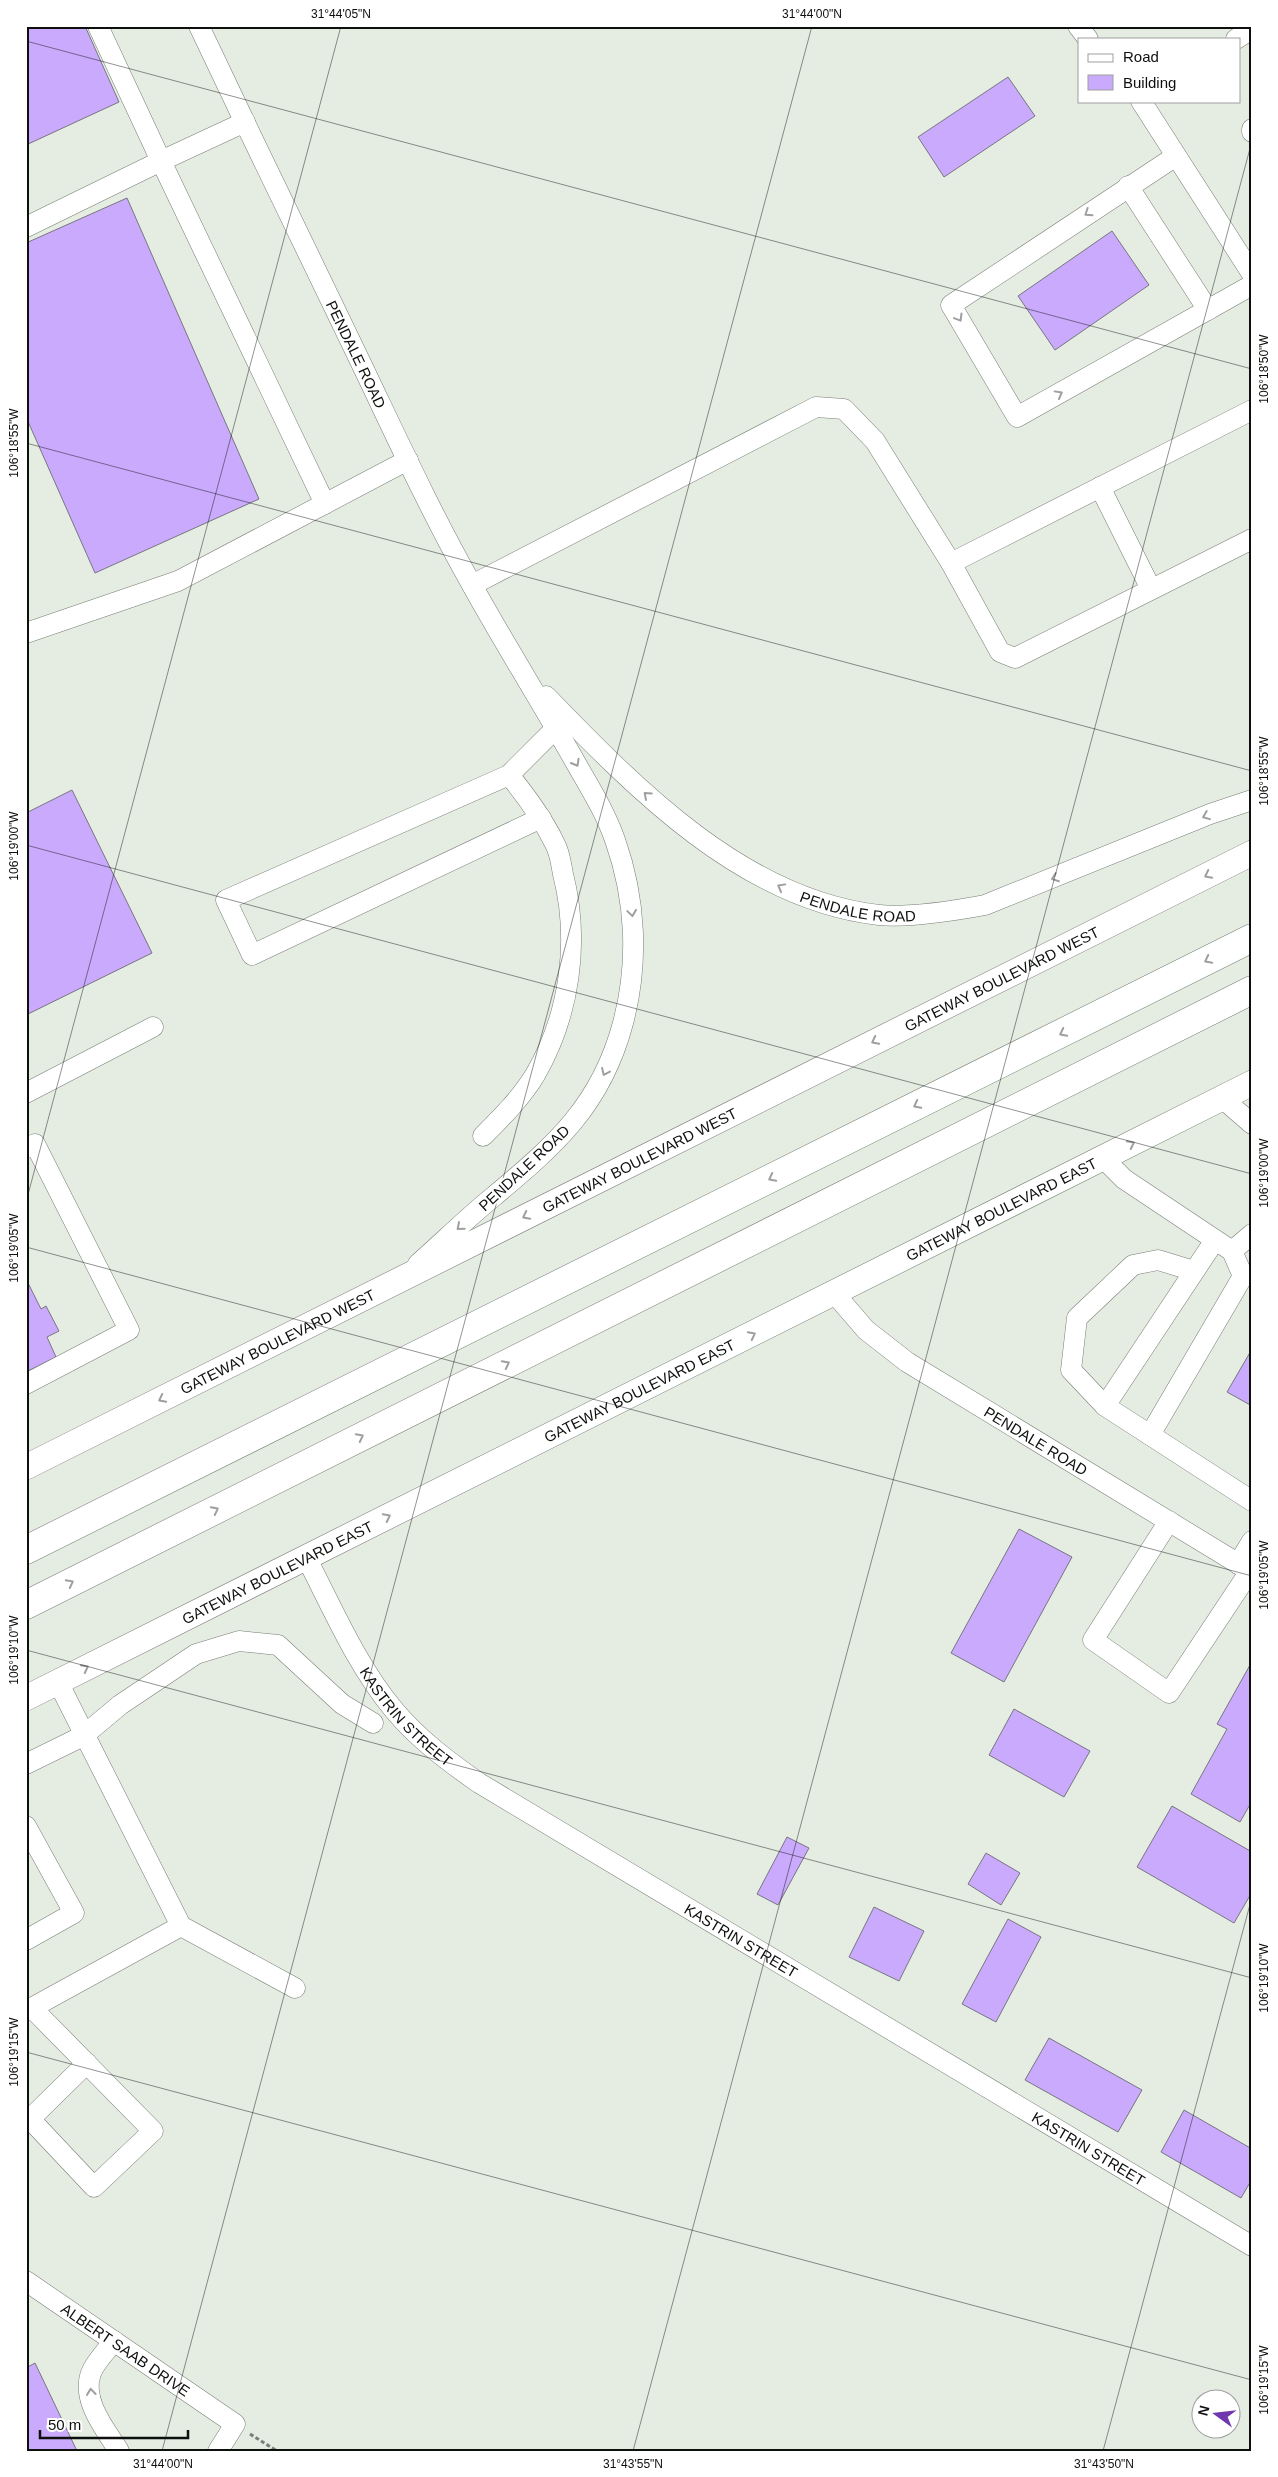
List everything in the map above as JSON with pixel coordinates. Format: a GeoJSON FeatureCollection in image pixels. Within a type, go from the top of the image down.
{"type":"FeatureCollection","features":[{"type":"Feature","properties":{"kind":"highway"},"geometry":{"type":"LineString","coordinates":[[26,1550],[1252,938]]}},
{"type":"Feature","properties":{"kind":"highway"},"geometry":{"type":"LineString","coordinates":[[26,1605],[1252,990]]}},
{"type":"Feature","properties":{"kind":"main road","name":"GATEWAY BOULEVARD WEST"},"geometry":{"type":"LineString","coordinates":[[26,1467],[1252,853]]}},
{"type":"Feature","properties":{"kind":"main road","name":"GATEWAY BOULEVARD EAST"},"geometry":{"type":"LineString","coordinates":[[26,1698],[1252,1083]]}},
{"type":"Feature","properties":{"kind":"street"},"geometry":{"type":"LineString","coordinates":[[98,26],[325,504]]}},
{"type":"Feature","properties":{"kind":"street","name":"PENDALE ROAD"},"geometry":{"type":"LineString","coordinates":[[199,26],[408,460],[472,585],[526,674],[604,812],[616,841],[626,876],[633,919],[634,946],[624,1022],[612,1056],[594,1094],[564,1135],[402,1278]]}},
{"type":"Feature","properties":{"kind":"street"},"geometry":{"type":"LineString","coordinates":[[1078,26],[1087,38]]}},
{"type":"Feature","properties":{"kind":"street"},"geometry":{"type":"LineString","coordinates":[[1238,38],[1252,29]]}},
{"type":"Feature","properties":{"kind":"street"},"geometry":{"type":"LineString","coordinates":[[1142,102],[1252,274]]}},
{"type":"Feature","properties":{"kind":"street"},"geometry":{"type":"LineString","coordinates":[[26,227],[245,122]]}},
{"type":"Feature","properties":{"kind":"street"},"geometry":{"type":"LineString","coordinates":[[1176,156],[951,305],[1017,417],[1252,285]]}},
{"type":"Feature","properties":{"kind":"street"},"geometry":{"type":"LineString","coordinates":[[1128,186],[1208,310]]}},
{"type":"Feature","properties":{"kind":"street"},"geometry":{"type":"LineString","coordinates":[[472,585],[816,407],[844,409],[875,441],[951,562],[1000,652],[1015,658],[1252,539]]}},
{"type":"Feature","properties":{"kind":"street"},"geometry":{"type":"LineString","coordinates":[[951,562],[1252,410]]}},
{"type":"Feature","properties":{"kind":"street"},"geometry":{"type":"LineString","coordinates":[[26,633],[178,581],[408,460]]}},
{"type":"Feature","properties":{"kind":"street"},"geometry":{"type":"LineString","coordinates":[[1100,487],[1151,589]]}},
{"type":"Feature","properties":{"kind":"street","name":"PENDALE ROAD"},"geometry":{"type":"LineString","coordinates":[[526,674],[606,758],[651,799],[721,852],[786,890],[806,898],[851,910],[880,915],[949,912],[985,905],[1210,814],[1252,800]]}},
{"type":"Feature","properties":{"kind":"street"},"geometry":{"type":"LineString","coordinates":[[541,818],[252,955],[226,900],[509,775],[556,728]]}},
{"type":"Feature","properties":{"kind":"street"},"geometry":{"type":"LineString","coordinates":[[483,1136],[508,1111],[534,1076],[552,1040],[568,982],[573,937],[568,894],[556,846],[541,818],[509,775]]}},
{"type":"Feature","properties":{"kind":"street"},"geometry":{"type":"LineString","coordinates":[[26,1093],[153,1027]]}},
{"type":"Feature","properties":{"kind":"street"},"geometry":{"type":"LineString","coordinates":[[1222,1098],[1252,1124]]}},
{"type":"Feature","properties":{"kind":"street"},"geometry":{"type":"LineString","coordinates":[[26,1148],[35,1144],[129,1330],[26,1384]]}},
{"type":"Feature","properties":{"kind":"street"},"geometry":{"type":"LineString","coordinates":[[1103,1158],[1124,1179],[1232,1251],[1243,1276],[1150,1435]]}},
{"type":"Feature","properties":{"kind":"street"},"geometry":{"type":"LineString","coordinates":[[1232,1251],[1252,1234]]}},
{"type":"Feature","properties":{"kind":"street"},"geometry":{"type":"LineString","coordinates":[[1105,1406],[1215,1240]]}},
{"type":"Feature","properties":{"kind":"street"},"geometry":{"type":"LineString","coordinates":[[1194,1271],[1158,1260],[1133,1265],[1077,1318],[1071,1370],[1105,1406],[1252,1501]]}},
{"type":"Feature","properties":{"kind":"street","name":"PENDALE ROAD"},"geometry":{"type":"LineString","coordinates":[[834,1293],[866,1330],[907,1362],[1247,1569]]}},
{"type":"Feature","properties":{"kind":"street"},"geometry":{"type":"LineString","coordinates":[[1169,1521],[1094,1640],[1169,1694],[1247,1569],[1252,1541]]}},
{"type":"Feature","properties":{"kind":"street","name":"KASTRIN STREET"},"geometry":{"type":"LineString","coordinates":[[306,1557],[364,1668],[394,1710],[413,1731],[456,1767],[479,1783],[1252,2246]]}},
{"type":"Feature","properties":{"kind":"street"},"geometry":{"type":"LineString","coordinates":[[26,1764],[83,1736],[120,1705],[196,1654],[239,1641],[278,1645],[342,1704],[373,1723]]}},
{"type":"Feature","properties":{"kind":"street"},"geometry":{"type":"LineString","coordinates":[[58,1682],[83,1736],[181,1926],[295,1988]]}},
{"type":"Feature","properties":{"kind":"street"},"geometry":{"type":"LineString","coordinates":[[26,1826],[74,1913],[26,1940]]}},
{"type":"Feature","properties":{"kind":"street"},"geometry":{"type":"LineString","coordinates":[[87,2063],[30,2120],[94,2187],[153,2131],[87,2063],[29,2009],[181,1926]]}},
{"type":"Feature","properties":{"kind":"street","name":"ALBERT SAAB DRIVE"},"geometry":{"type":"LineString","coordinates":[[26,2281],[235,2424]]}},
{"type":"Feature","properties":{"kind":"street"},"geometry":{"type":"LineString","coordinates":[[114,2341],[91,2372],[89,2393],[99,2420],[119,2451]]}},
{"type":"Feature","properties":{"kind":"street"},"geometry":{"type":"LineString","coordinates":[[218,2451],[235,2424]]}},
{"type":"Feature","properties":{"kind":"path"},"geometry":{"type":"LineString","coordinates":[[235,2424],[277,2451]]}},
{"type":"Feature","properties":{"kind":"building"},"geometry":{"type":"Polygon","coordinates":[[[26,26],[85,26],[119,102],[26,145],[26,26]]]}},
{"type":"Feature","properties":{"kind":"building"},"geometry":{"type":"Polygon","coordinates":[[[1008,77],[1035,116],[944,177],[918,137],[1008,77]]]}},
{"type":"Feature","properties":{"kind":"building"},"geometry":{"type":"Polygon","coordinates":[[[127,198],[259,499],[95,573],[26,417],[26,243],[127,198]]]}},
{"type":"Feature","properties":{"kind":"building"},"geometry":{"type":"Polygon","coordinates":[[[1112,231],[1149,285],[1055,350],[1018,296],[1112,231]]]}},
{"type":"Feature","properties":{"kind":"building"},"geometry":{"type":"Polygon","coordinates":[[[72,790],[152,953],[26,1015],[26,813],[72,790]]]}},
{"type":"Feature","properties":{"kind":"building"},"geometry":{"type":"Polygon","coordinates":[[[26,1279],[41,1309],[46,1306],[59,1331],[47,1337],[56,1357],[26,1372],[26,1279]]]}},
{"type":"Feature","properties":{"kind":"building"},"geometry":{"type":"Polygon","coordinates":[[[1252,1349],[1252,1406],[1227,1392],[1252,1349]]]}},
{"type":"Feature","properties":{"kind":"building"},"geometry":{"type":"Polygon","coordinates":[[[1019,1529],[1072,1557],[1004,1682],[951,1653],[1019,1529]]]}},
{"type":"Feature","properties":{"kind":"building"},"geometry":{"type":"Polygon","coordinates":[[[1250,1665],[1252,1667],[1252,1801],[1240,1822],[1191,1794],[1227,1729],[1217,1724],[1250,1665]]]}},
{"type":"Feature","properties":{"kind":"building"},"geometry":{"type":"Polygon","coordinates":[[[1014,1709],[1090,1751],[1064,1797],[989,1755],[1014,1709]]]}},
{"type":"Feature","properties":{"kind":"building"},"geometry":{"type":"Polygon","coordinates":[[[1172,1806],[1252,1852],[1252,1892],[1234,1923],[1137,1867],[1172,1806]]]}},
{"type":"Feature","properties":{"kind":"building"},"geometry":{"type":"Polygon","coordinates":[[[787,1837],[809,1848],[778,1905],[757,1894],[787,1837]]]}},
{"type":"Feature","properties":{"kind":"building"},"geometry":{"type":"Polygon","coordinates":[[[986,1853],[1020,1873],[1001,1905],[968,1884],[986,1853]]]}},
{"type":"Feature","properties":{"kind":"building"},"geometry":{"type":"Polygon","coordinates":[[[874,1907],[924,1931],[899,1981],[849,1957],[874,1907]]]}},
{"type":"Feature","properties":{"kind":"building"},"geometry":{"type":"Polygon","coordinates":[[[1008,1919],[1041,1937],[996,2022],[962,2004],[1008,1919]]]}},
{"type":"Feature","properties":{"kind":"building"},"geometry":{"type":"Polygon","coordinates":[[[1049,2038],[1142,2090],[1118,2132],[1025,2080],[1049,2038]]]}},
{"type":"Feature","properties":{"kind":"building"},"geometry":{"type":"Polygon","coordinates":[[[1184,2110],[1252,2149],[1252,2179],[1241,2198],[1161,2152],[1184,2110]]]}},
{"type":"Feature","properties":{"kind":"building"},"geometry":{"type":"Polygon","coordinates":[[[35,2363],[77,2451],[26,2451],[26,2368],[35,2363]]]}}]}
